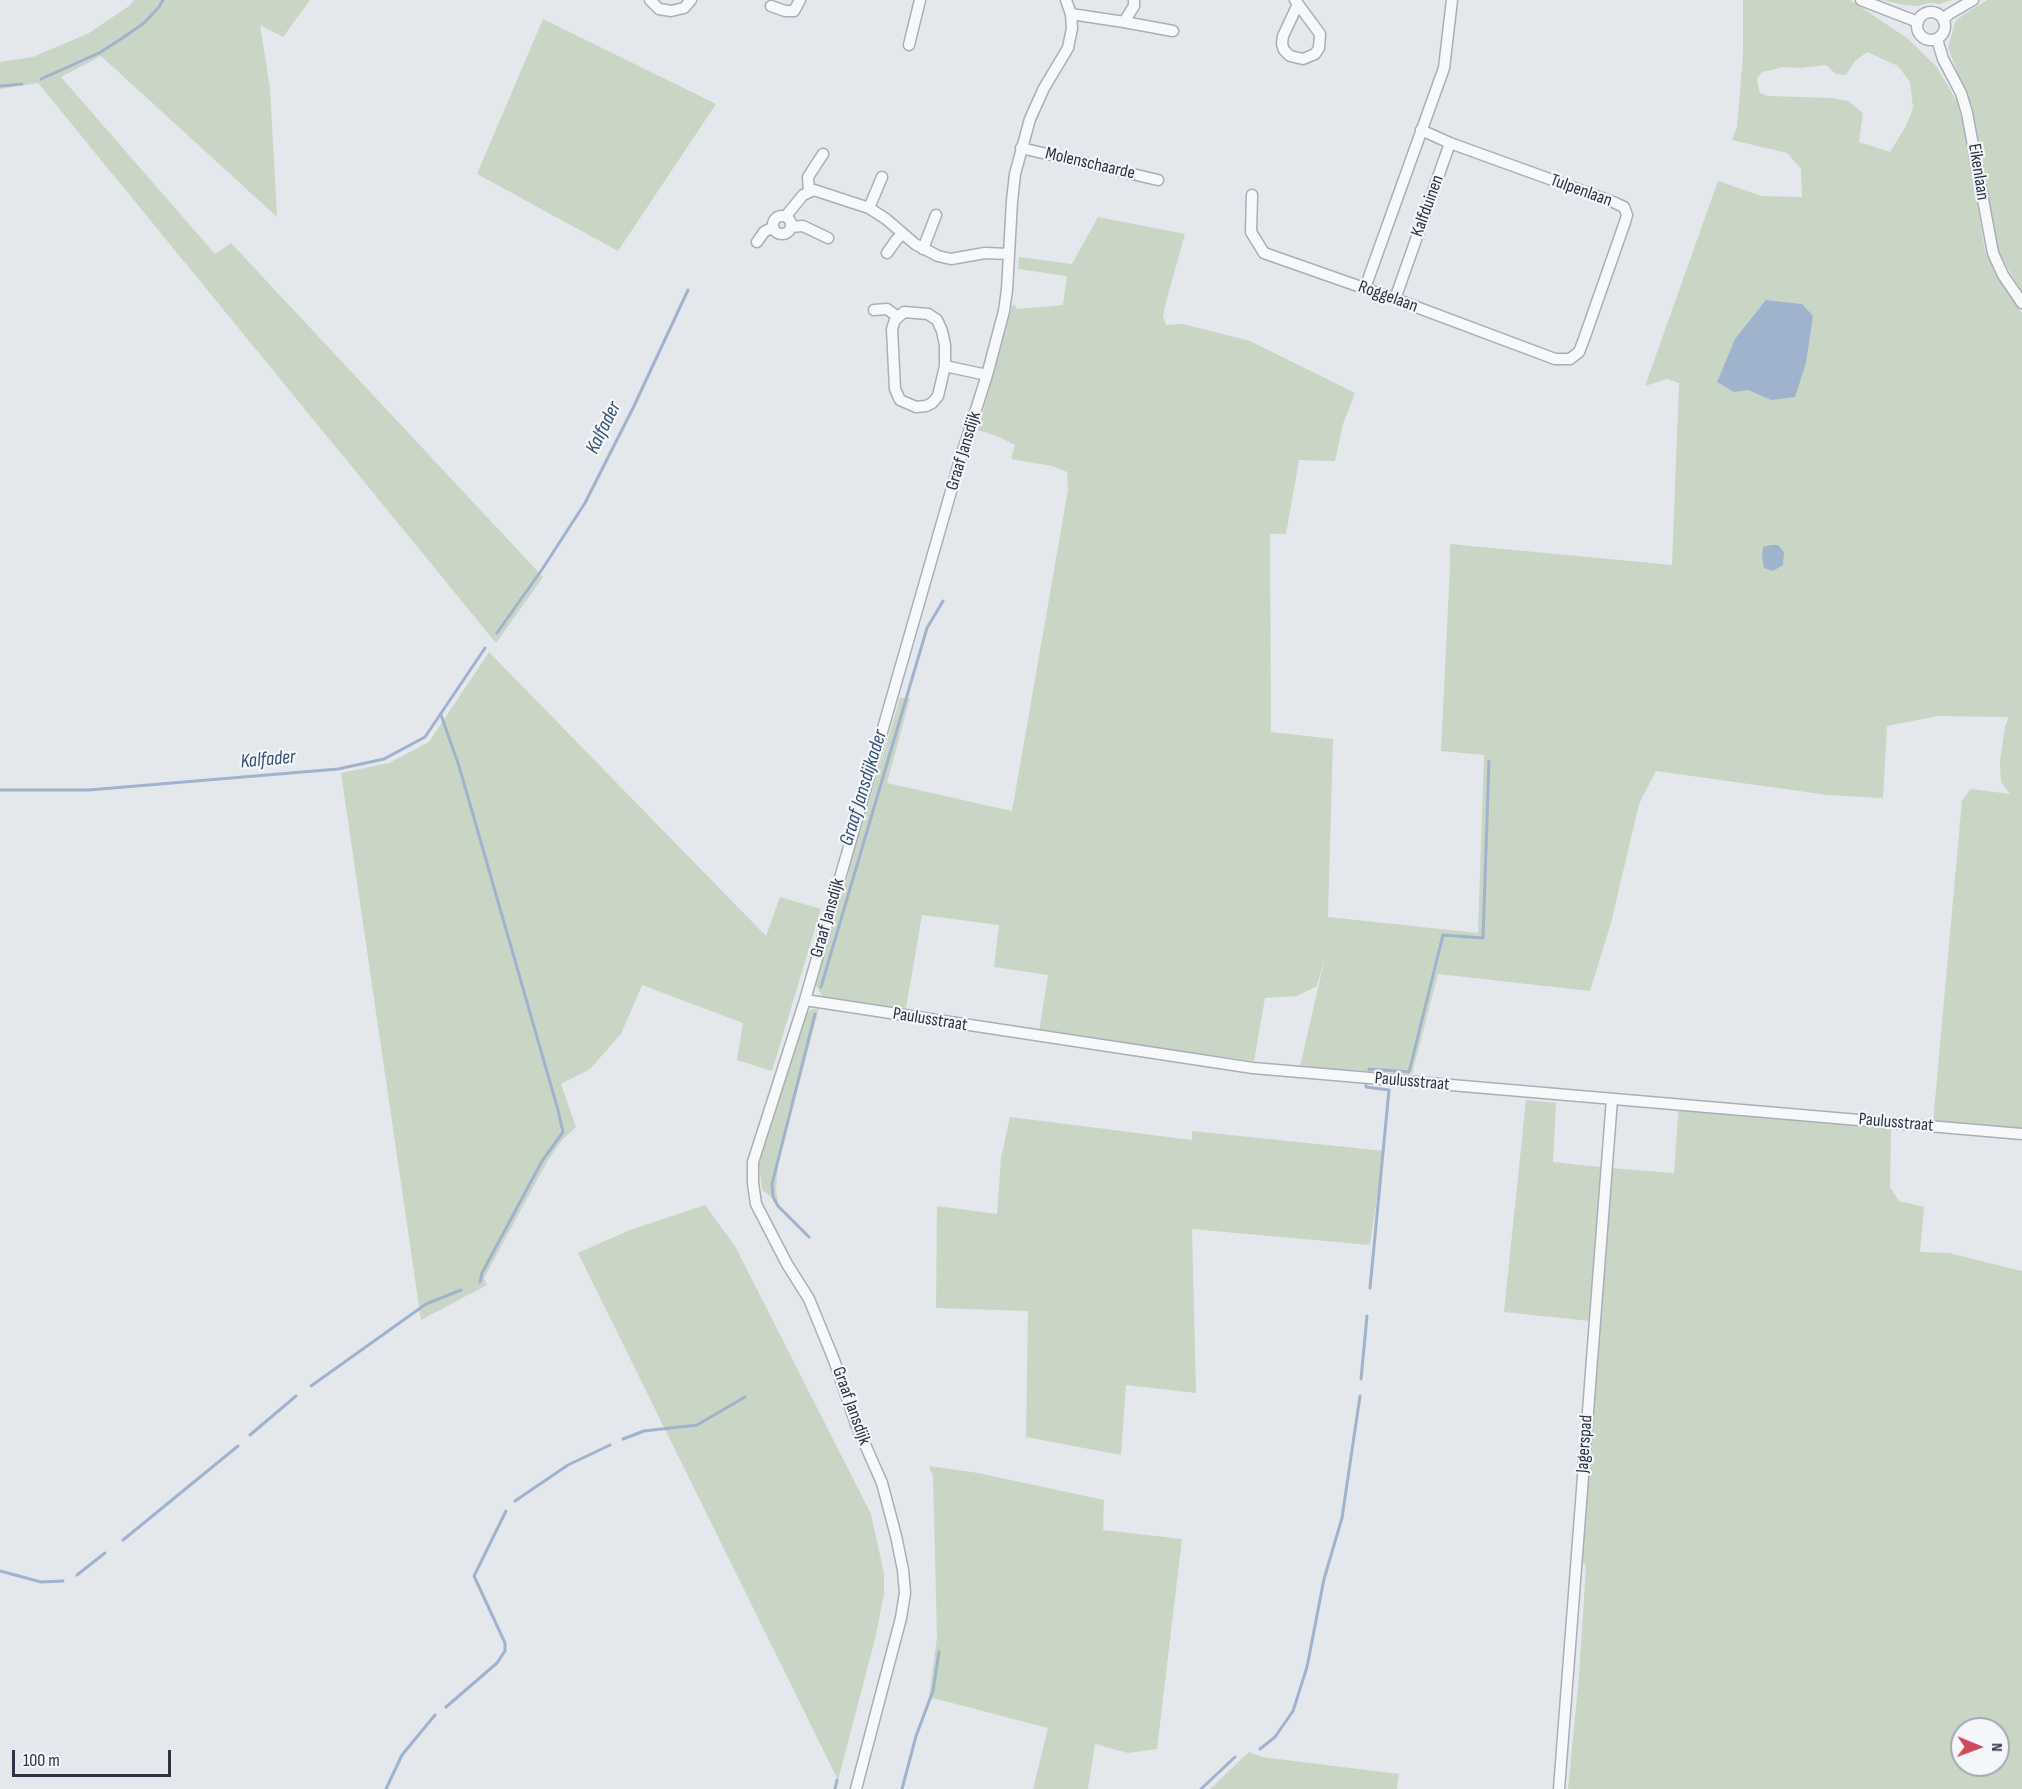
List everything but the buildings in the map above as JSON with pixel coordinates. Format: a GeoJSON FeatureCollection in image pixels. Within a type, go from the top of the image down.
{"type":"FeatureCollection","features":[{"type":"Feature","properties":{"kind":"street"},"geometry":{"type":"LineString","coordinates":[[650,0],[659,9],[671,11],[684,8],[691,0]]}},
{"type":"Feature","properties":{"kind":"street"},"geometry":{"type":"LineString","coordinates":[[771,6],[785,11],[794,11],[801,0]]}},
{"type":"Feature","properties":{"kind":"street"},"geometry":{"type":"LineString","coordinates":[[909,45],[920,0]]}},
{"type":"Feature","properties":{"kind":"street","name":"Graaf Jansdijk"},"geometry":{"type":"LineString","coordinates":[[856,1789],[902,1618],[905,1593],[903,1570],[882,1483],[856,1424],[834,1360],[809,1299],[787,1264],[756,1204],[753,1162],[805,1000],[957,471],[987,375],[1004,311],[1010,254],[1012,201],[1021,148],[1030,119],[1044,88],[1068,48],[1072,28],[1071,14],[1066,0]]}},
{"type":"Feature","properties":{"kind":"street"},"geometry":{"type":"LineString","coordinates":[[1124,22],[1134,6],[1134,0]]}},
{"type":"Feature","properties":{"kind":"street","name":"Kalfduinen"},"geometry":{"type":"LineString","coordinates":[[1365,288],[1444,68],[1452,0]]}},
{"type":"Feature","properties":{"kind":"street"},"geometry":{"type":"LineString","coordinates":[[1860,0],[1918,22]]}},
{"type":"Feature","properties":{"kind":"street"},"geometry":{"type":"LineString","coordinates":[[1943,20],[1973,0]]}},
{"type":"Feature","properties":{"kind":"street"},"geometry":{"type":"LineString","coordinates":[[1296,2],[1320,34],[1315,54],[1303,59],[1290,56],[1282,44],[1296,2]]}},
{"type":"Feature","properties":{"kind":"street"},"geometry":{"type":"LineString","coordinates":[[1929,13],[1936,14],[1943,20],[1944,32],[1937,39],[1928,40],[1921,35],[1918,22],[1922,16],[1929,13]]}},
{"type":"Feature","properties":{"kind":"street"},"geometry":{"type":"LineString","coordinates":[[1071,14],[1173,31]]}},
{"type":"Feature","properties":{"kind":"street","name":"Eikenlaan"},"geometry":{"type":"LineString","coordinates":[[1937,39],[1942,59],[1961,93],[1967,113],[1993,253],[2003,275],[2022,303]]}},
{"type":"Feature","properties":{"kind":"street"},"geometry":{"type":"LineString","coordinates":[[1421,130],[1450,143]]}},
{"type":"Feature","properties":{"kind":"street","name":"Kalfduinen"},"geometry":{"type":"LineString","coordinates":[[1395,299],[1450,143]]}},
{"type":"Feature","properties":{"kind":"street","name":"Tulpenlaan"},"geometry":{"type":"LineString","coordinates":[[1450,143],[1624,207],[1627,214],[1625,222],[1588,328],[1579,352],[1570,359]]}},
{"type":"Feature","properties":{"kind":"street","name":"Molenschaarde"},"geometry":{"type":"LineString","coordinates":[[1021,148],[1158,180]]}},
{"type":"Feature","properties":{"kind":"street"},"geometry":{"type":"LineString","coordinates":[[809,190],[808,177],[823,154]]}},
{"type":"Feature","properties":{"kind":"street"},"geometry":{"type":"LineString","coordinates":[[868,208],[882,177]]}},
{"type":"Feature","properties":{"kind":"street"},"geometry":{"type":"LineString","coordinates":[[773,227],[777,217],[786,216],[802,195],[809,190],[822,191],[868,208],[886,219],[923,249],[951,259],[985,253],[1010,254]]}},
{"type":"Feature","properties":{"kind":"street","name":"Roggelaan"},"geometry":{"type":"LineString","coordinates":[[1252,195],[1251,232],[1263,253],[1365,288],[1555,359],[1570,359]]}},
{"type":"Feature","properties":{"kind":"street"},"geometry":{"type":"LineString","coordinates":[[923,249],[936,215]]}},
{"type":"Feature","properties":{"kind":"street"},"geometry":{"type":"LineString","coordinates":[[773,227],[781,234],[786,233],[791,227],[791,221],[786,216]]}},
{"type":"Feature","properties":{"kind":"street"},"geometry":{"type":"LineString","coordinates":[[791,227],[803,226],[828,238]]}},
{"type":"Feature","properties":{"kind":"street"},"geometry":{"type":"LineString","coordinates":[[757,242],[764,232],[773,227]]}},
{"type":"Feature","properties":{"kind":"street"},"geometry":{"type":"LineString","coordinates":[[887,253],[903,234]]}},
{"type":"Feature","properties":{"kind":"street"},"geometry":{"type":"LineString","coordinates":[[874,310],[887,309],[898,317]]}},
{"type":"Feature","properties":{"kind":"street"},"geometry":{"type":"LineString","coordinates":[[903,312],[928,314],[937,320],[945,345],[945,366],[938,396],[932,403],[916,407],[900,400],[895,389],[892,329],[895,320],[903,312]]}},
{"type":"Feature","properties":{"kind":"street"},"geometry":{"type":"LineString","coordinates":[[945,366],[987,375]]}},
{"type":"Feature","properties":{"kind":"street","name":"Paulusstraat"},"geometry":{"type":"LineString","coordinates":[[805,1000],[1253,1068],[2022,1134]]}},
{"type":"Feature","properties":{"kind":"street","name":"Jagerspad"},"geometry":{"type":"LineString","coordinates":[[1559,1789],[1612,1099]]}},
{"type":"Feature","properties":{"kind":"green space"},"geometry":{"type":"Polygon","coordinates":[[[134,0],[310,0],[283,37],[260,25],[270,88],[277,217],[101,56],[61,77],[215,254],[231,243],[543,577],[496,643],[38,83],[0,89],[0,62],[33,57],[89,33],[129,6],[134,0]]]}},
{"type":"Feature","properties":{"kind":"green space"},"geometry":{"type":"Polygon","coordinates":[[[1743,0],[1850,0],[1907,38],[1936,66],[1958,103],[1985,251],[1997,276],[2022,313],[2022,1130],[1933,1123],[1962,800],[1971,789],[2010,794],[2001,782],[2000,761],[2005,727],[2009,717],[1938,716],[1887,726],[1883,798],[1828,795],[1656,771],[1639,804],[1611,923],[1590,991],[1438,974],[1412,1074],[1300,1067],[1326,953],[1317,986],[1297,996],[1265,998],[1254,1061],[1039,1032],[1048,975],[994,967],[999,925],[922,915],[905,1014],[825,1000],[816,986],[815,977],[818,964],[822,961],[849,872],[847,869],[856,833],[860,832],[900,698],[910,698],[887,783],[1012,811],[1068,490],[1067,472],[1052,466],[1011,459],[1015,445],[978,430],[1012,306],[1015,305],[1017,309],[1063,305],[1067,276],[1018,269],[1019,257],[1072,264],[1098,217],[1185,234],[1166,302],[1163,317],[1166,325],[1183,324],[1250,341],[1355,393],[1343,424],[1335,461],[1299,460],[1286,534],[1270,534],[1271,732],[1333,739],[1328,917],[1478,933],[1484,755],[1441,751],[1450,544],[1672,565],[1679,383],[1667,379],[1645,386],[1718,181],[1762,196],[1802,197],[1801,169],[1787,153],[1732,140],[1737,127],[1743,55],[1743,0]],[[1867,52],[1855,61],[1846,75],[1836,74],[1826,65],[1783,67],[1762,72],[1757,79],[1760,93],[1768,96],[1831,98],[1848,101],[1863,113],[1859,142],[1890,152],[1906,126],[1913,108],[1910,82],[1898,66],[1867,52]],[[1766,300],[1748,390],[1771,400],[1802,304],[1766,300]]]}},
{"type":"Feature","properties":{"kind":"green space"},"geometry":{"type":"Polygon","coordinates":[[[1882,0],[1952,0],[1940,4],[1929,3],[1916,6],[1882,0]]]}},
{"type":"Feature","properties":{"kind":"green space"},"geometry":{"type":"Polygon","coordinates":[[[1987,0],[2022,0],[2022,293],[1998,251],[1973,113],[1948,48],[1955,22],[1987,0]]]}},
{"type":"Feature","properties":{"kind":"green space"},"geometry":{"type":"Polygon","coordinates":[[[543,19],[716,104],[618,251],[477,174],[543,19]]]}},
{"type":"Feature","properties":{"kind":"green space"},"geometry":{"type":"Polygon","coordinates":[[[489,652],[766,936],[780,897],[821,909],[772,1071],[737,1060],[743,1023],[642,985],[621,1034],[590,1069],[561,1084],[576,1127],[562,1140],[548,1160],[484,1278],[487,1285],[421,1320],[341,773],[389,763],[429,742],[489,652]]]}},
{"type":"Feature","properties":{"kind":"green space"},"geometry":{"type":"Polygon","coordinates":[[[819,1008],[778,1165],[776,1190],[778,1202],[762,1190],[759,1163],[803,1017],[810,1010],[819,1008]]]}},
{"type":"Feature","properties":{"kind":"green space"},"geometry":{"type":"Polygon","coordinates":[[[1526,1100],[1556,1103],[1553,1162],[1601,1167],[1590,1321],[1504,1312],[1526,1100]]]}},
{"type":"Feature","properties":{"kind":"green space"},"geometry":{"type":"Polygon","coordinates":[[[1679,1101],[1889,1118],[1891,1130],[1890,1187],[1899,1201],[1924,1207],[1920,1252],[1949,1253],[2022,1271],[2022,1789],[1568,1789],[1579,1677],[1586,1566],[1582,1561],[1610,1168],[1674,1173],[1679,1101]]]}},
{"type":"Feature","properties":{"kind":"green space"},"geometry":{"type":"Polygon","coordinates":[[[1010,1117],[1192,1140],[1192,1131],[1384,1151],[1370,1245],[1192,1229],[1196,1393],[1126,1385],[1121,1455],[1026,1437],[1028,1311],[936,1308],[937,1206],[997,1214],[1001,1158],[1010,1117]]]}},
{"type":"Feature","properties":{"kind":"green space"},"geometry":{"type":"Polygon","coordinates":[[[705,1205],[735,1246],[871,1514],[884,1574],[884,1594],[875,1639],[838,1780],[578,1253],[630,1230],[705,1205]]]}},
{"type":"Feature","properties":{"kind":"green space"},"geometry":{"type":"Polygon","coordinates":[[[929,1466],[978,1473],[1104,1500],[1103,1530],[1182,1539],[1157,1749],[1128,1753],[1095,1744],[1088,1789],[1033,1789],[1048,1728],[929,1697],[937,1638],[933,1476],[929,1466]]]}},
{"type":"Feature","properties":{"kind":"green space"},"geometry":{"type":"Polygon","coordinates":[[[1249,1752],[1262,1757],[1399,1774],[1397,1789],[1210,1789],[1249,1752]]]}},
{"type":"Feature","properties":{"kind":"water"},"geometry":{"type":"Polygon","coordinates":[[[1766,300],[1802,304],[1813,316],[1806,363],[1795,397],[1771,400],[1748,390],[1734,392],[1717,382],[1735,339],[1766,300]]]}},
{"type":"Feature","properties":{"kind":"water"},"geometry":{"type":"Polygon","coordinates":[[[1778,545],[1784,552],[1783,565],[1773,571],[1764,568],[1762,556],[1763,547],[1778,545]]]}},
{"type":"Feature","properties":{"kind":"waterway"},"geometry":{"type":"LineString","coordinates":[[41,79],[99,53],[121,39],[144,23],[163,0]]}},
{"type":"Feature","properties":{"kind":"waterway"},"geometry":{"type":"LineString","coordinates":[[0,86],[22,84]]}},
{"type":"Feature","properties":{"kind":"waterway","name":"Kalfader"},"geometry":{"type":"LineString","coordinates":[[497,633],[585,503],[634,406],[688,290]]}},
{"type":"Feature","properties":{"kind":"waterway","name":"Graaf Jansdijkader"},"geometry":{"type":"LineString","coordinates":[[821,987],[927,628],[943,601]]}},
{"type":"Feature","properties":{"kind":"waterway","name":"Kalfader"},"geometry":{"type":"LineString","coordinates":[[0,790],[89,790],[338,769],[384,759],[425,737],[485,648]]}},
{"type":"Feature","properties":{"kind":"waterway"},"geometry":{"type":"LineString","coordinates":[[441,715],[459,766],[563,1132],[542,1161],[482,1273],[480,1282]]}},
{"type":"Feature","properties":{"kind":"waterway"},"geometry":{"type":"LineString","coordinates":[[1369,1070],[1409,1072],[1443,935],[1483,938],[1489,761]]}},
{"type":"Feature","properties":{"kind":"waterway","name":"Graaf Jansdijkader"},"geometry":{"type":"LineString","coordinates":[[809,1237],[778,1206],[773,1197],[772,1184],[815,1014]]}},
{"type":"Feature","properties":{"kind":"waterway"},"geometry":{"type":"LineString","coordinates":[[1366,1085],[1366,1087],[1389,1090],[1370,1288]]}},
{"type":"Feature","properties":{"kind":"waterway"},"geometry":{"type":"LineString","coordinates":[[311,1386],[426,1304],[461,1290]]}},
{"type":"Feature","properties":{"kind":"waterway"},"geometry":{"type":"LineString","coordinates":[[1361,1379],[1367,1316]]}},
{"type":"Feature","properties":{"kind":"waterway"},"geometry":{"type":"LineString","coordinates":[[250,1435],[296,1396]]}},
{"type":"Feature","properties":{"kind":"waterway"},"geometry":{"type":"LineString","coordinates":[[1260,1749],[1275,1737],[1293,1711],[1307,1667],[1324,1579],[1342,1518],[1360,1396]]}},
{"type":"Feature","properties":{"kind":"waterway"},"geometry":{"type":"LineString","coordinates":[[623,1439],[644,1431],[697,1425],[745,1397]]}},
{"type":"Feature","properties":{"kind":"waterway"},"geometry":{"type":"LineString","coordinates":[[515,1501],[568,1465],[610,1445]]}},
{"type":"Feature","properties":{"kind":"waterway"},"geometry":{"type":"LineString","coordinates":[[123,1540],[238,1446]]}},
{"type":"Feature","properties":{"kind":"waterway"},"geometry":{"type":"LineString","coordinates":[[446,1707],[497,1663],[505,1651],[505,1643],[474,1576],[506,1511]]}},
{"type":"Feature","properties":{"kind":"waterway"},"geometry":{"type":"LineString","coordinates":[[77,1575],[105,1553]]}},
{"type":"Feature","properties":{"kind":"waterway"},"geometry":{"type":"LineString","coordinates":[[0,1571],[41,1582],[63,1581]]}},
{"type":"Feature","properties":{"kind":"waterway","name":"Graaf Jansdijkader"},"geometry":{"type":"LineString","coordinates":[[902,1789],[916,1736],[933,1691],[939,1652]]}},
{"type":"Feature","properties":{"kind":"waterway"},"geometry":{"type":"LineString","coordinates":[[386,1789],[402,1755],[435,1715]]}},
{"type":"Feature","properties":{"kind":"waterway"},"geometry":{"type":"LineString","coordinates":[[1201,1789],[1235,1757]]}},
{"type":"Feature","properties":{"kind":"waterway"},"geometry":{"type":"LineString","coordinates":[[835,1789],[837,1780]]}}]}
